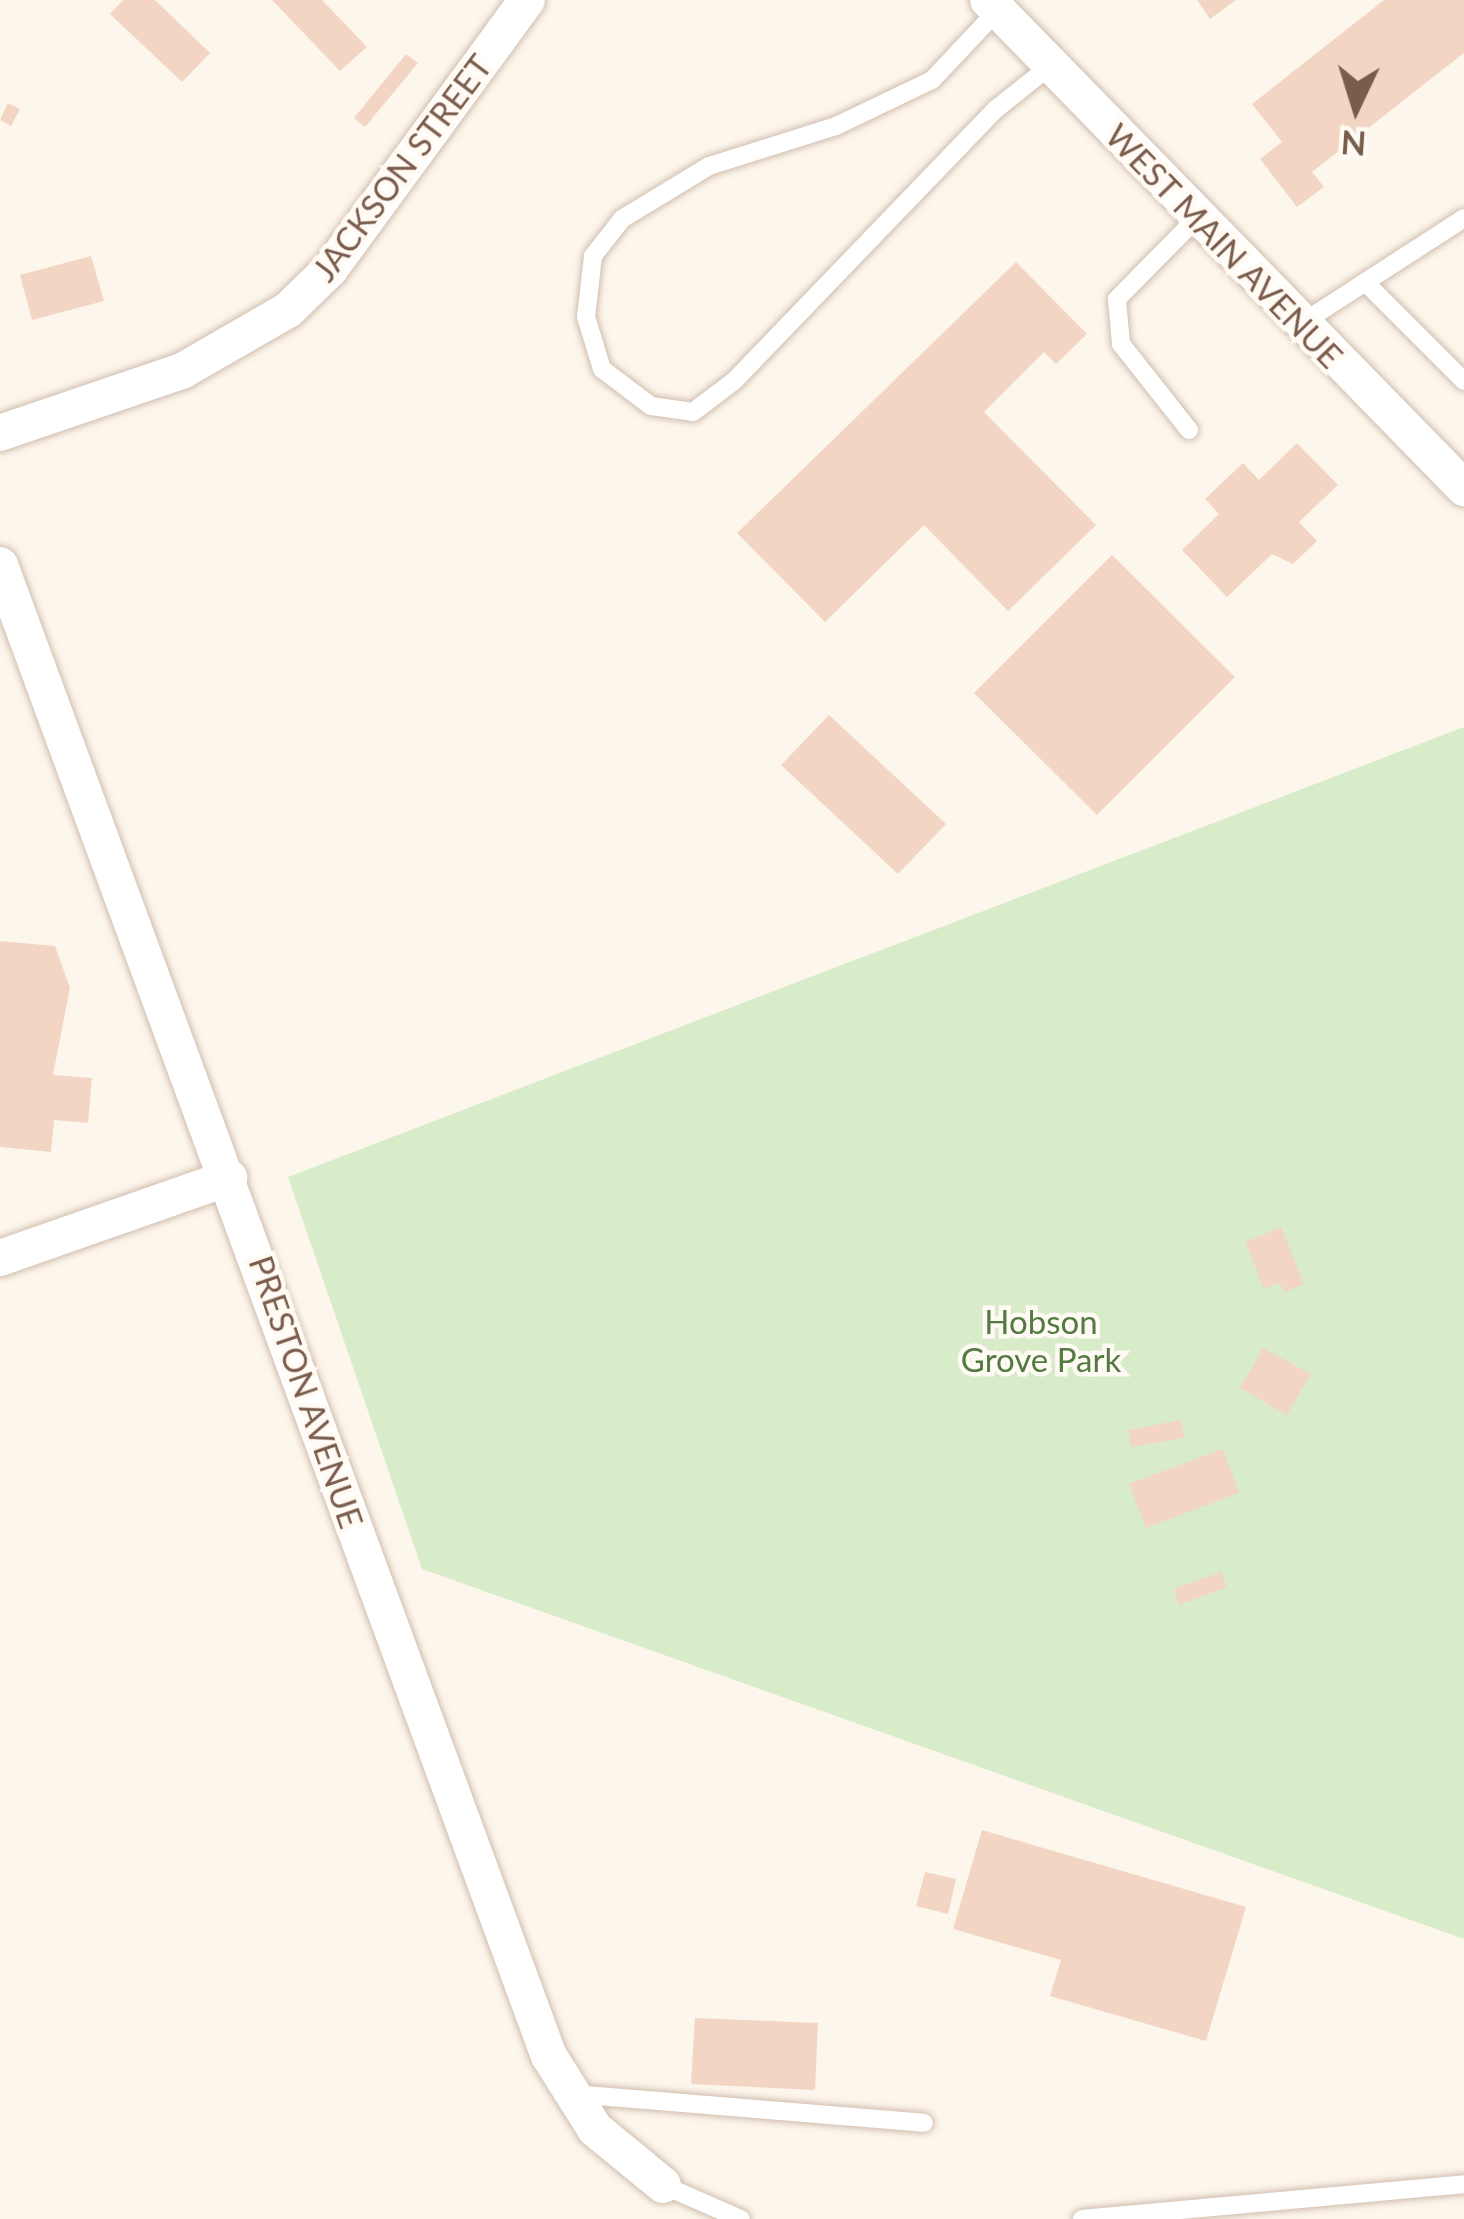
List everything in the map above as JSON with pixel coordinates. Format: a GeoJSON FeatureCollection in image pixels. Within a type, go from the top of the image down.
{"type":"FeatureCollection","features":[{"type":"Feature","properties":{"kind":"street","name":"JACKSON STREET"},"geometry":{"type":"LineString","coordinates":[[0,433],[182,371],[288,310],[343,253],[527,0]]}},
{"type":"Feature","properties":{"kind":"street","name":"WEST MAIN AVENUE"},"geometry":{"type":"LineString","coordinates":[[993,5],[1196,220],[1464,488]]}},
{"type":"Feature","properties":{"kind":"street","name":"PRESTON AVENUE"},"geometry":{"type":"LineString","coordinates":[[0,565],[229,1178],[502,1932],[568,2094],[626,2159],[664,2185]]}},
{"type":"Feature","properties":{"kind":"street"},"geometry":{"type":"LineString","coordinates":[[0,1258],[229,1178]]}},
{"type":"Feature","properties":{"kind":"lane"},"geometry":{"type":"LineString","coordinates":[[993,5],[932,80],[836,126],[709,166],[622,219],[593,256],[586,317],[602,368],[651,406],[693,412],[734,381],[996,110],[1050,66]]}},
{"type":"Feature","properties":{"kind":"lane"},"geometry":{"type":"LineString","coordinates":[[1300,324],[1464,218]]}},
{"type":"Feature","properties":{"kind":"lane"},"geometry":{"type":"LineString","coordinates":[[1190,430],[1121,344],[1117,299],[1196,220]]}},
{"type":"Feature","properties":{"kind":"lane"},"geometry":{"type":"LineString","coordinates":[[1365,282],[1464,382]]}},
{"type":"Feature","properties":{"kind":"lane"},"geometry":{"type":"LineString","coordinates":[[568,2094],[924,2123]]}},
{"type":"Feature","properties":{"kind":"lane"},"geometry":{"type":"LineString","coordinates":[[1082,2219],[1464,2184]]}},
{"type":"Feature","properties":{"kind":"lane"},"geometry":{"type":"LineString","coordinates":[[664,2185],[741,2219]]}},
{"type":"Feature","properties":{"kind":"green space","name":"Hobson Grove Park"},"geometry":{"type":"Polygon","coordinates":[[[1464,727],[1464,1939],[422,1569],[288,1177],[1464,727]]]}},
{"type":"Feature","properties":{"kind":"building"},"geometry":{"type":"Polygon","coordinates":[[[123,0],[155,0],[210,53],[182,82],[110,14],[123,0]]]}},
{"type":"Feature","properties":{"kind":"building"},"geometry":{"type":"Polygon","coordinates":[[[272,0],[322,0],[367,47],[340,71],[272,0]]]}},
{"type":"Feature","properties":{"kind":"building"},"geometry":{"type":"Polygon","coordinates":[[[1197,0],[1236,0],[1210,19],[1197,0]]]}},
{"type":"Feature","properties":{"kind":"building"},"geometry":{"type":"Polygon","coordinates":[[[1384,0],[1464,0],[1464,53],[1312,172],[1324,187],[1297,207],[1260,159],[1282,142],[1252,104],[1384,0]]]}},
{"type":"Feature","properties":{"kind":"building"},"geometry":{"type":"Polygon","coordinates":[[[406,54],[418,63],[365,127],[354,118],[406,54]]]}},
{"type":"Feature","properties":{"kind":"building"},"geometry":{"type":"Polygon","coordinates":[[[8,103],[20,109],[11,126],[0,120],[8,103]]]}},
{"type":"Feature","properties":{"kind":"building"},"geometry":{"type":"Polygon","coordinates":[[[91,256],[104,301],[32,320],[20,275],[91,256]]]}},
{"type":"Feature","properties":{"kind":"building"},"geometry":{"type":"Polygon","coordinates":[[[1016,262],[1087,334],[1056,364],[1044,352],[984,412],[1096,525],[1008,611],[924,525],[825,622],[737,533],[1016,262]]]}},
{"type":"Feature","properties":{"kind":"building"},"geometry":{"type":"Polygon","coordinates":[[[1297,443],[1338,485],[1299,522],[1317,541],[1293,564],[1272,554],[1227,597],[1182,550],[1219,514],[1205,499],[1243,463],[1259,480],[1297,443]]]}},
{"type":"Feature","properties":{"kind":"building"},"geometry":{"type":"Polygon","coordinates":[[[1112,555],[1235,677],[1097,815],[974,693],[1112,555]]]}},
{"type":"Feature","properties":{"kind":"building"},"geometry":{"type":"Polygon","coordinates":[[[829,715],[946,824],[898,874],[781,765],[829,715]]]}},
{"type":"Feature","properties":{"kind":"building"},"geometry":{"type":"Polygon","coordinates":[[[0,941],[55,946],[70,988],[53,1075],[92,1078],[88,1123],[54,1120],[51,1152],[0,1147],[0,941]]]}},
{"type":"Feature","properties":{"kind":"building"},"geometry":{"type":"Polygon","coordinates":[[[1281,1227],[1304,1284],[1284,1292],[1280,1283],[1264,1289],[1245,1242],[1281,1227]]]}},
{"type":"Feature","properties":{"kind":"building"},"geometry":{"type":"Polygon","coordinates":[[[1263,1348],[1311,1374],[1287,1415],[1240,1388],[1263,1348]]]}},
{"type":"Feature","properties":{"kind":"building"},"geometry":{"type":"Polygon","coordinates":[[[1181,1420],[1184,1438],[1131,1447],[1128,1430],[1181,1420]]]}},
{"type":"Feature","properties":{"kind":"building"},"geometry":{"type":"Polygon","coordinates":[[[1223,1449],[1239,1493],[1146,1528],[1129,1484],[1223,1449]]]}},
{"type":"Feature","properties":{"kind":"building"},"geometry":{"type":"Polygon","coordinates":[[[1221,1572],[1227,1587],[1179,1605],[1174,1589],[1221,1572]]]}},
{"type":"Feature","properties":{"kind":"building"},"geometry":{"type":"Polygon","coordinates":[[[982,1830],[1246,1907],[1206,2041],[1050,1996],[1061,1960],[953,1929],[982,1830]]]}},
{"type":"Feature","properties":{"kind":"building"},"geometry":{"type":"Polygon","coordinates":[[[925,1872],[956,1879],[948,1914],[916,1906],[925,1872]]]}},
{"type":"Feature","properties":{"kind":"building"},"geometry":{"type":"Polygon","coordinates":[[[695,2018],[818,2023],[815,2090],[691,2084],[695,2018]]]}}]}
